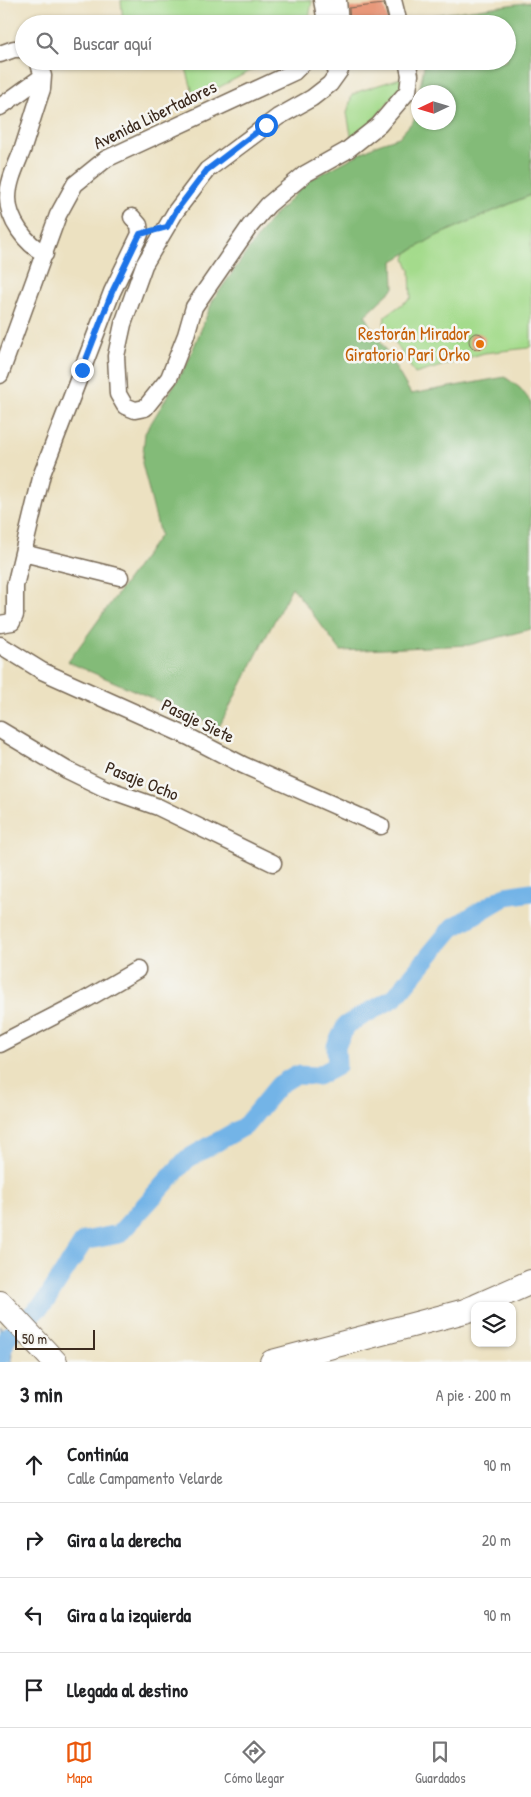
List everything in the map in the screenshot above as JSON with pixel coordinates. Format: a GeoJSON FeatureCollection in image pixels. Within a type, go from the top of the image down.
{"type":"FeatureCollection","features":[{"type":"Feature","properties":{"kind":"highway"},"geometry":{"type":"LineString","coordinates":[[485,1302],[531,1282]]}},
{"type":"Feature","properties":{"kind":"highway"},"geometry":{"type":"LineString","coordinates":[[4,1307],[55,1362]]}},
{"type":"Feature","properties":{"kind":"highway"},"geometry":{"type":"LineString","coordinates":[[272,1362],[471,1308]]}},
{"type":"Feature","properties":{"kind":"street"},"geometry":{"type":"LineString","coordinates":[[322,0],[325,15]]}},
{"type":"Feature","properties":{"kind":"street"},"geometry":{"type":"LineString","coordinates":[[338,0],[339,15]]}},
{"type":"Feature","properties":{"kind":"street"},"geometry":{"type":"LineString","coordinates":[[394,0],[397,15]]}},
{"type":"Feature","properties":{"kind":"street"},"geometry":{"type":"LineString","coordinates":[[0,54],[15,49]]}},
{"type":"Feature","properties":{"kind":"street"},"geometry":{"type":"LineString","coordinates":[[0,107],[39,70]]}},
{"type":"Feature","properties":{"kind":"street"},"geometry":{"type":"LineString","coordinates":[[40,70],[42,89],[12,175],[8,199],[21,233],[37,249],[45,254]]}},
{"type":"Feature","properties":{"kind":"street","name":"Avenida Libertadores"},"geometry":{"type":"LineString","coordinates":[[0,375],[58,216],[75,184],[106,159],[296,70]]}},
{"type":"Feature","properties":{"kind":"street"},"geometry":{"type":"LineString","coordinates":[[340,70],[330,84],[312,98],[278,117],[207,170],[176,211],[144,265],[123,324],[116,356],[118,394],[125,406],[135,410],[145,408],[169,378],[186,335],[194,307],[250,226],[268,205],[304,174],[346,151],[379,125],[408,91],[409,70]]}},
{"type":"Feature","properties":{"kind":"street"},"geometry":{"type":"LineString","coordinates":[[0,624],[12,622],[15,616],[15,586],[42,474],[112,292],[140,234],[138,225],[132,217]]}},
{"type":"Feature","properties":{"kind":"street"},"geometry":{"type":"LineString","coordinates":[[140,234],[167,227]]}},
{"type":"Feature","properties":{"kind":"street"},"geometry":{"type":"LineString","coordinates":[[24,553],[120,577]]}},
{"type":"Feature","properties":{"kind":"street","name":"Pasaje Siete"},"geometry":{"type":"LineString","coordinates":[[0,645],[42,671],[189,737],[243,765],[381,826]]}},
{"type":"Feature","properties":{"kind":"street","name":"Pasaje Ocho"},"geometry":{"type":"LineString","coordinates":[[0,730],[68,770],[104,788],[158,807],[273,863]]}},
{"type":"Feature","properties":{"kind":"street"},"geometry":{"type":"LineString","coordinates":[[0,1044],[85,1000],[137,970]]}},
{"type":"Feature","properties":{"kind":"green space"},"geometry":{"type":"Polygon","coordinates":[[[121,0],[312,1],[310,15],[122,15],[121,0]]]}},
{"type":"Feature","properties":{"kind":"green space"},"geometry":{"type":"Polygon","coordinates":[[[531,2],[530,195],[436,236],[393,261],[394,288],[365,315],[411,394],[505,377],[520,388],[531,402],[531,629],[469,645],[341,651],[292,587],[219,727],[68,662],[160,535],[142,463],[145,433],[187,364],[213,300],[269,221],[308,181],[378,144],[399,137],[411,123],[411,130],[456,130],[456,85],[420,85],[423,70],[516,70],[516,15],[434,15],[531,2]]]}},
{"type":"Feature","properties":{"kind":"green space"},"geometry":{"type":"Polygon","coordinates":[[[187,70],[252,70],[195,100],[187,70]]]}},
{"type":"Feature","properties":{"kind":"green space"},"geometry":{"type":"Polygon","coordinates":[[[410,75],[353,146],[347,113],[352,95],[410,75]]]}},
{"type":"Feature","properties":{"kind":"green space"},"geometry":{"type":"Polygon","coordinates":[[[531,195],[531,346],[528,348],[484,353],[415,374],[384,324],[385,316],[411,298],[410,270],[405,259],[407,253],[436,236],[531,195]]]}},
{"type":"Feature","properties":{"kind":"water"},"geometry":{"type":"Polygon","coordinates":[[[0,1326],[11,1340],[12,1362],[0,1362],[0,1326]]]}},
{"type":"Feature","properties":{"kind":"building"},"geometry":{"type":"Polygon","coordinates":[[[384,4],[387,15],[349,15],[349,8],[384,4]]]}},
{"type":"Feature","properties":{"kind":"building"},"geometry":{"type":"Polygon","coordinates":[[[474,333],[480,333],[485,338],[483,347],[474,349],[469,344],[469,338],[474,333]]]}},
{"type":"Feature","properties":{"kind":"waterway"},"geometry":{"type":"LineString","coordinates":[[0,1357],[7,1337],[45,1302],[84,1241],[119,1234],[187,1159],[245,1126],[279,1085],[295,1075],[318,1076],[337,1066],[336,1046],[346,1025],[394,998],[452,928],[506,896],[531,892]]}},
{"type":"Feature","properties":{"kind":"place","name":"Restorán Mirador Giratorio Pari Orko"},"geometry":{"type":"Point","coordinates":[480,344]}},
{"type":"Feature","properties":{"kind":"route"},"geometry":{"type":"LineString","coordinates":[[82,370],[112,292],[140,234],[167,227],[176,211],[207,170],[266,125]]}}]}
